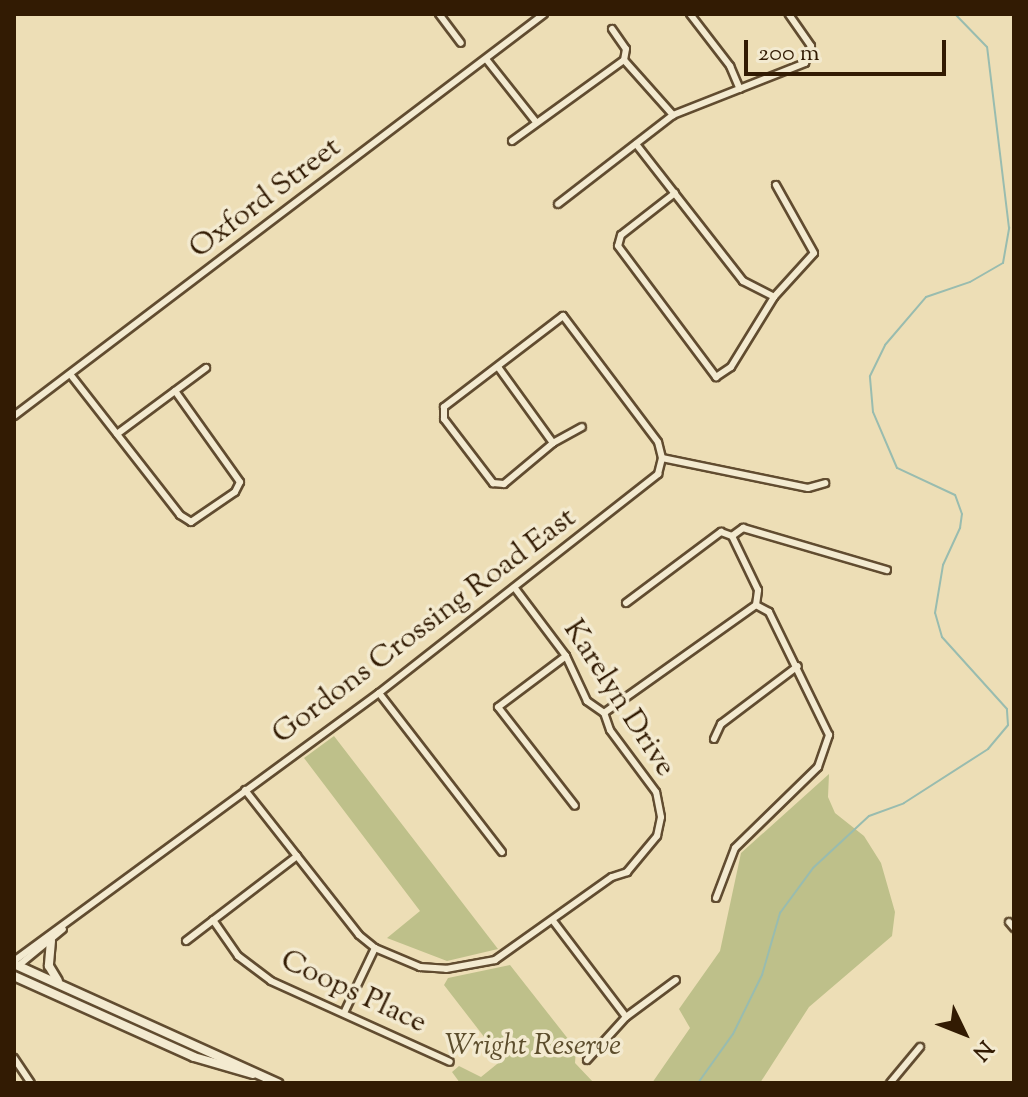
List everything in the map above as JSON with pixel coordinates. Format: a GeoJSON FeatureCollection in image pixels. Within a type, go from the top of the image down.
{"type":"FeatureCollection","features":[{"type":"Feature","properties":{"kind":"main road"},"geometry":{"type":"LineString","coordinates":[[51,941],[49,966],[61,984]]}},
{"type":"Feature","properties":{"kind":"main road"},"geometry":{"type":"LineString","coordinates":[[15,967],[61,984],[278,1083]]}},
{"type":"Feature","properties":{"kind":"main road"},"geometry":{"type":"LineString","coordinates":[[15,967],[211,1063],[261,1076]]}},
{"type":"Feature","properties":{"kind":"main road"},"geometry":{"type":"LineString","coordinates":[[211,1063],[212,1051]]}},
{"type":"Feature","properties":{"kind":"street"},"geometry":{"type":"LineString","coordinates":[[439,14],[461,43]]}},
{"type":"Feature","properties":{"kind":"street","name":"Oxford Street"},"geometry":{"type":"LineString","coordinates":[[14,416],[544,14]]}},
{"type":"Feature","properties":{"kind":"street"},"geometry":{"type":"LineString","coordinates":[[690,14],[730,66],[740,89]]}},
{"type":"Feature","properties":{"kind":"street"},"geometry":{"type":"LineString","coordinates":[[558,204],[673,115],[810,58],[811,46],[789,14]]}},
{"type":"Feature","properties":{"kind":"street"},"geometry":{"type":"LineString","coordinates":[[512,141],[624,60],[626,49],[612,29]]}},
{"type":"Feature","properties":{"kind":"street"},"geometry":{"type":"LineString","coordinates":[[486,59],[536,122]]}},
{"type":"Feature","properties":{"kind":"street"},"geometry":{"type":"LineString","coordinates":[[624,60],[673,115]]}},
{"type":"Feature","properties":{"kind":"street"},"geometry":{"type":"LineString","coordinates":[[636,144],[743,281],[774,297]]}},
{"type":"Feature","properties":{"kind":"street"},"geometry":{"type":"LineString","coordinates":[[675,193],[621,235],[618,246],[710,373],[716,377],[731,367],[774,297],[814,253],[776,185]]}},
{"type":"Feature","properties":{"kind":"street"},"geometry":{"type":"LineString","coordinates":[[582,427],[553,443],[504,484],[491,481],[442,412],[563,316],[656,438],[662,458],[808,488],[825,483]]}},
{"type":"Feature","properties":{"kind":"street"},"geometry":{"type":"LineString","coordinates":[[498,367],[553,443]]}},
{"type":"Feature","properties":{"kind":"street"},"geometry":{"type":"LineString","coordinates":[[117,434],[206,368]]}},
{"type":"Feature","properties":{"kind":"street"},"geometry":{"type":"LineString","coordinates":[[70,374],[180,515],[197,521],[240,482],[175,391]]}},
{"type":"Feature","properties":{"kind":"street","name":"Gordons Crossing Road East"},"geometry":{"type":"LineString","coordinates":[[15,967],[245,790],[379,693],[653,480],[662,458]]}},
{"type":"Feature","properties":{"kind":"street"},"geometry":{"type":"LineString","coordinates":[[732,536],[743,528],[887,570]]}},
{"type":"Feature","properties":{"kind":"street"},"geometry":{"type":"LineString","coordinates":[[604,713],[756,605],[758,590],[732,536],[721,532],[626,603]]}},
{"type":"Feature","properties":{"kind":"street","name":"Karelyn Drive"},"geometry":{"type":"LineString","coordinates":[[245,790],[375,948],[420,967],[473,966],[519,948],[612,877],[627,872],[657,836],[661,817],[656,792],[610,730],[604,713],[587,701],[566,656],[514,587]]}},
{"type":"Feature","properties":{"kind":"street"},"geometry":{"type":"LineString","coordinates":[[716,898],[735,848],[818,767],[828,748],[825,721],[798,666],[769,612],[756,605]]}},
{"type":"Feature","properties":{"kind":"street"},"geometry":{"type":"LineString","coordinates":[[566,656],[498,707],[575,806]]}},
{"type":"Feature","properties":{"kind":"street"},"geometry":{"type":"LineString","coordinates":[[714,739],[721,724],[798,666]]}},
{"type":"Feature","properties":{"kind":"street"},"geometry":{"type":"LineString","coordinates":[[379,693],[502,852]]}},
{"type":"Feature","properties":{"kind":"street"},"geometry":{"type":"LineString","coordinates":[[186,941],[297,856]]}},
{"type":"Feature","properties":{"kind":"street","name":"Coops Place"},"geometry":{"type":"LineString","coordinates":[[213,920],[250,967],[450,1062]]}},
{"type":"Feature","properties":{"kind":"street"},"geometry":{"type":"LineString","coordinates":[[554,922],[626,1017]]}},
{"type":"Feature","properties":{"kind":"street","name":"Gordons Crossing Road East"},"geometry":{"type":"LineString","coordinates":[[15,967],[51,941],[68,924]]}},
{"type":"Feature","properties":{"kind":"street"},"geometry":{"type":"LineString","coordinates":[[344,1013],[375,948]]}},
{"type":"Feature","properties":{"kind":"street"},"geometry":{"type":"LineString","coordinates":[[587,1060],[626,1017],[676,980]]}},
{"type":"Feature","properties":{"kind":"street"},"geometry":{"type":"LineString","coordinates":[[890,1083],[920,1047]]}},
{"type":"Feature","properties":{"kind":"street"},"geometry":{"type":"LineString","coordinates":[[14,1058],[31,1083]]}},
{"type":"Feature","properties":{"kind":"green space"},"geometry":{"type":"Polygon","coordinates":[[[334,736],[498,949],[447,961],[387,938],[420,911],[304,758],[334,736]]]}},
{"type":"Feature","properties":{"kind":"green space"},"geometry":{"type":"Polygon","coordinates":[[[829,774],[828,797],[835,813],[864,836],[881,863],[895,912],[892,936],[809,1007],[760,1083],[652,1083],[690,1028],[679,1009],[720,951],[741,853],[829,774]]]}},
{"type":"Feature","properties":{"kind":"green space","name":"Wright Reserve"},"geometry":{"type":"Polygon","coordinates":[[[510,965],[576,1049],[575,1063],[594,1083],[460,1083],[452,1072],[459,1066],[481,1077],[502,1060],[444,985],[448,978],[510,965]]]}},
{"type":"Feature","properties":{"kind":"waterway"},"geometry":{"type":"LineString","coordinates":[[698,1083],[733,1034],[762,975],[780,913],[813,868],[869,816],[904,803],[988,749],[1008,725],[1007,709],[942,637],[935,613],[943,565],[960,528],[962,514],[955,495],[897,468],[873,412],[870,376],[885,345],[926,297],[970,282],[1003,263],[1009,228],[987,47],[955,14]]}}]}
